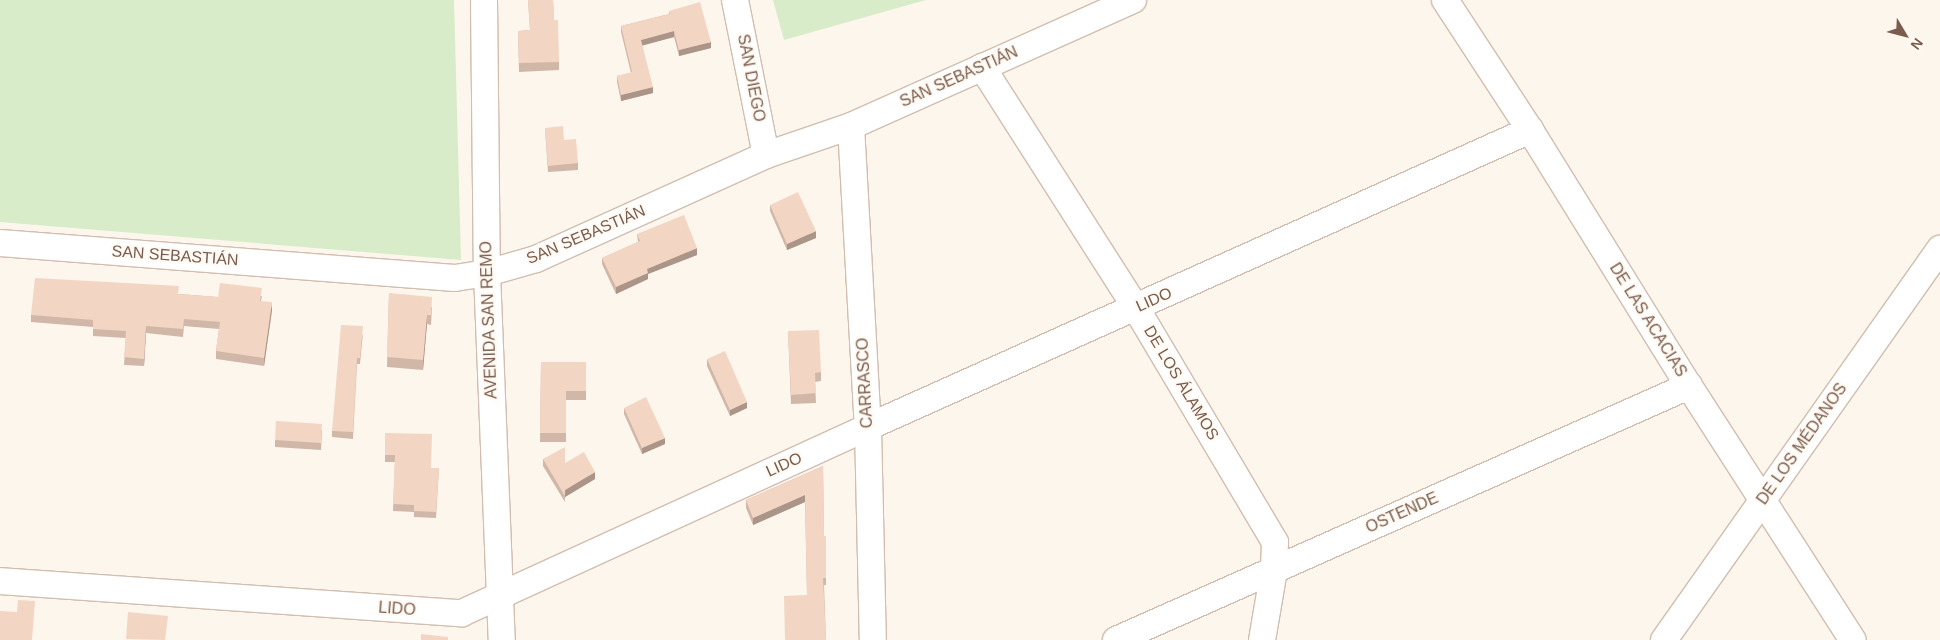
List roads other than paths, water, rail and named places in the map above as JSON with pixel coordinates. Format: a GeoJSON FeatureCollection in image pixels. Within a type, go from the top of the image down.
{"type":"FeatureCollection","features":[{"type":"Feature","properties":{"kind":"street","name":"AVENIDA SAN REMO"},"geometry":{"type":"LineString","coordinates":[[484,0],[487,273],[498,595],[502,640]]}},
{"type":"Feature","properties":{"kind":"street","name":"SAN DIEGO"},"geometry":{"type":"LineString","coordinates":[[735,0],[766,155]]}},
{"type":"Feature","properties":{"kind":"street","name":"SAN SEBASTIÁN"},"geometry":{"type":"LineString","coordinates":[[0,243],[455,278],[487,273],[536,260],[766,155],[851,126],[1133,0]]}},
{"type":"Feature","properties":{"kind":"street","name":"DE LAS ACACIAS"},"geometry":{"type":"LineString","coordinates":[[1445,0],[1530,130],[1689,386],[1853,640]]}},
{"type":"Feature","properties":{"kind":"street","name":"DE LOS ÁLAMOS"},"geometry":{"type":"LineString","coordinates":[[982,67],[1136,308],[1276,542],[1274,570],[1262,640]]}},
{"type":"Feature","properties":{"kind":"street","name":"CARRASCO"},"geometry":{"type":"LineString","coordinates":[[851,126],[868,427],[873,640]]}},
{"type":"Feature","properties":{"kind":"street","name":"LIDO"},"geometry":{"type":"LineString","coordinates":[[0,581],[462,613],[868,427],[1530,130]]}},
{"type":"Feature","properties":{"kind":"street","name":"DE LOS MÉDANOS"},"geometry":{"type":"LineString","coordinates":[[1664,640],[1940,249]]}},
{"type":"Feature","properties":{"kind":"street","name":"OSTENDE"},"geometry":{"type":"LineString","coordinates":[[1116,640],[1689,386]]}}]}
